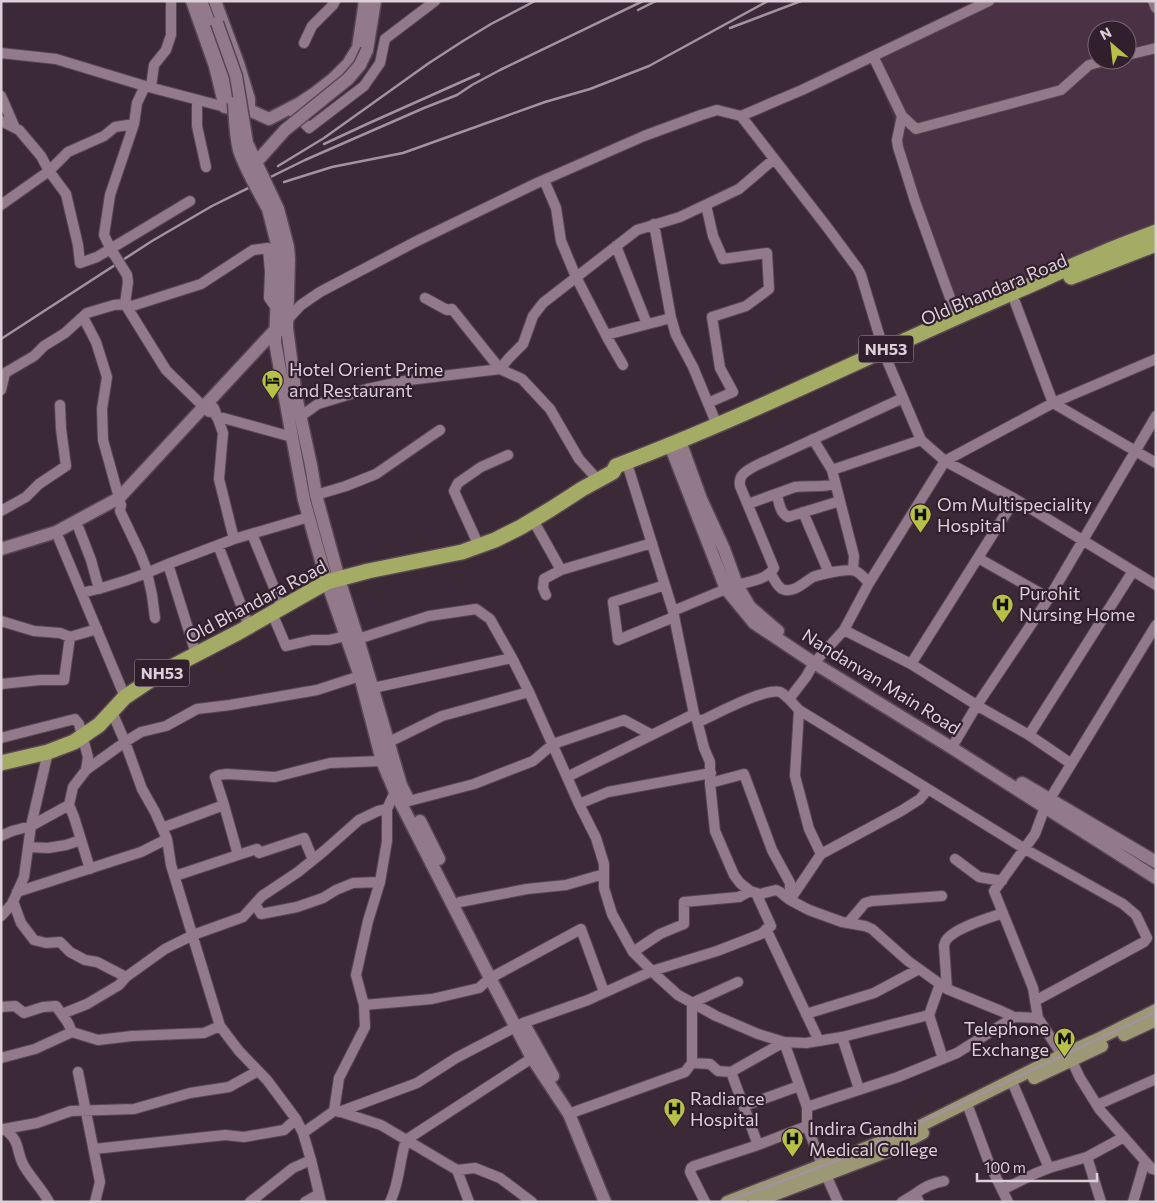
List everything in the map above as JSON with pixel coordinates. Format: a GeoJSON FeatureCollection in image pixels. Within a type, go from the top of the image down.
{"type":"FeatureCollection","features":[{"type":"Feature","properties":{"kind":"highway","name":"NH53"},"geometry":{"type":"LineString","coordinates":[[676,447],[717,425],[885,354],[957,317],[1032,289],[1094,256],[1156,232]]}},
{"type":"Feature","properties":{"kind":"highway","name":"Old Bhandara Road"},"geometry":{"type":"LineString","coordinates":[[628,466],[676,447],[722,434],[885,354],[1015,302],[1032,289],[1073,276],[1156,244]]}},
{"type":"Feature","properties":{"kind":"highway","name":"NH53"},"geometry":{"type":"LineString","coordinates":[[598,480],[613,472],[620,474],[628,466]]}},
{"type":"Feature","properties":{"kind":"highway","name":"Old Bhandara Road"},"geometry":{"type":"LineString","coordinates":[[1,763],[48,752],[74,742],[99,724],[125,697],[164,672],[333,580],[462,552],[495,540],[533,520],[598,480]]}},
{"type":"Feature","properties":{"kind":"main road"},"geometry":{"type":"LineString","coordinates":[[192,1],[214,66],[224,106],[249,110],[268,119],[315,93],[348,64],[358,48],[365,1]]}},
{"type":"Feature","properties":{"kind":"main road"},"geometry":{"type":"LineString","coordinates":[[200,1],[227,71],[234,98],[236,131],[240,151],[252,165],[278,209],[288,247],[289,259],[280,303],[292,437],[309,517],[333,580],[352,638],[373,688],[389,742],[398,788],[409,801],[430,839],[493,976]]}},
{"type":"Feature","properties":{"kind":"main road"},"geometry":{"type":"LineString","coordinates":[[208,1],[236,76],[252,165]]}},
{"type":"Feature","properties":{"kind":"main road"},"geometry":{"type":"LineString","coordinates":[[215,1],[250,99],[249,110]]}},
{"type":"Feature","properties":{"kind":"main road"},"geometry":{"type":"LineString","coordinates":[[252,165],[285,130],[348,79],[360,65],[367,50],[375,1]]}},
{"type":"Feature","properties":{"kind":"main road"},"geometry":{"type":"LineString","coordinates":[[1,556],[57,536],[120,501],[283,331]]}},
{"type":"Feature","properties":{"kind":"main road"},"geometry":{"type":"LineString","coordinates":[[283,331],[333,580]]}},
{"type":"Feature","properties":{"kind":"main road"},"geometry":{"type":"LineString","coordinates":[[676,447],[724,548],[732,587],[750,607],[816,661],[868,687],[1047,803],[1155,860],[1151,875]]}},
{"type":"Feature","properties":{"kind":"main road"},"geometry":{"type":"LineString","coordinates":[[1,549],[57,536]]}},
{"type":"Feature","properties":{"kind":"main road"},"geometry":{"type":"LineString","coordinates":[[352,638],[382,760],[493,976],[574,1112],[609,1200]]}},
{"type":"Feature","properties":{"kind":"main road","name":"Nandanvan Main Road"},"geometry":{"type":"LineString","coordinates":[[816,661],[952,748],[1047,803],[1151,875]]}},
{"type":"Feature","properties":{"kind":"main road"},"geometry":{"type":"LineString","coordinates":[[727,1202],[889,1151],[969,1109],[982,1099],[1013,1084],[1017,1085],[1098,1039],[1156,1010]]}},
{"type":"Feature","properties":{"kind":"main road"},"geometry":{"type":"LineString","coordinates":[[755,1202],[1067,1058],[1156,1020]]}},
{"type":"Feature","properties":{"kind":"main road"},"geometry":{"type":"LineString","coordinates":[[520,1024],[532,1058],[569,1114],[609,1200]]}},
{"type":"Feature","properties":{"kind":"street"},"geometry":{"type":"LineString","coordinates":[[171,1],[171,35],[166,50],[154,65],[148,86],[137,103],[134,124],[110,195],[104,235],[112,252],[128,275],[125,304],[166,370],[210,409],[235,422],[292,437]]}},
{"type":"Feature","properties":{"kind":"street"},"geometry":{"type":"LineString","coordinates":[[304,43],[312,26],[335,1]]}},
{"type":"Feature","properties":{"kind":"street"},"geometry":{"type":"LineString","coordinates":[[283,331],[301,305],[320,292],[415,242],[544,180],[644,136],[701,115],[717,110],[741,116],[802,90],[989,1]]}},
{"type":"Feature","properties":{"kind":"street"},"geometry":{"type":"LineString","coordinates":[[1153,1],[1156,8]]}},
{"type":"Feature","properties":{"kind":"street"},"geometry":{"type":"LineString","coordinates":[[289,108],[309,128],[364,86],[380,63],[385,39],[431,2]]}},
{"type":"Feature","properties":{"kind":"street"},"geometry":{"type":"LineString","coordinates":[[1137,53],[1156,48]]}},
{"type":"Feature","properties":{"kind":"street"},"geometry":{"type":"LineString","coordinates":[[1,53],[56,59],[224,106]]}},
{"type":"Feature","properties":{"kind":"street"},"geometry":{"type":"LineString","coordinates":[[873,56],[902,116],[916,129],[1053,93],[1061,90],[1087,67]]}},
{"type":"Feature","properties":{"kind":"street"},"geometry":{"type":"LineString","coordinates":[[1,96],[15,128]]}},
{"type":"Feature","properties":{"kind":"street"},"geometry":{"type":"LineString","coordinates":[[197,100],[197,126],[206,167]]}},
{"type":"Feature","properties":{"kind":"street"},"geometry":{"type":"LineString","coordinates":[[741,116],[858,270],[885,354],[921,440],[946,461],[1015,499],[1156,585]]}},
{"type":"Feature","properties":{"kind":"street"},"geometry":{"type":"LineString","coordinates":[[902,116],[897,140],[898,148],[918,210],[957,317]]}},
{"type":"Feature","properties":{"kind":"street"},"geometry":{"type":"LineString","coordinates":[[1,121],[19,130],[42,156],[49,171],[66,194],[78,245],[80,263],[112,252],[190,201]]}},
{"type":"Feature","properties":{"kind":"street"},"geometry":{"type":"LineString","coordinates":[[1,205],[49,171],[68,152],[104,136],[115,127],[134,124]]}},
{"type":"Feature","properties":{"kind":"street"},"geometry":{"type":"LineString","coordinates":[[500,370],[523,344],[533,316],[543,303],[616,246],[637,230],[680,216],[739,190],[774,159]]}},
{"type":"Feature","properties":{"kind":"street"},"geometry":{"type":"LineString","coordinates":[[544,180],[556,208],[562,242],[576,277],[623,365]]}},
{"type":"Feature","properties":{"kind":"street"},"geometry":{"type":"LineString","coordinates":[[706,205],[713,236],[723,259],[767,253],[769,289],[746,306],[712,318],[720,368],[733,392],[708,402]]}},
{"type":"Feature","properties":{"kind":"street"},"geometry":{"type":"LineString","coordinates":[[654,224],[671,318],[676,335],[693,367],[717,425]]}},
{"type":"Feature","properties":{"kind":"street"},"geometry":{"type":"LineString","coordinates":[[616,246],[647,324]]}},
{"type":"Feature","properties":{"kind":"street"},"geometry":{"type":"LineString","coordinates":[[1,390],[5,373],[34,356],[44,346],[65,333],[87,313],[114,305],[125,304],[132,306],[202,284],[253,250],[268,248],[270,272],[269,298],[280,303]]}},
{"type":"Feature","properties":{"kind":"street"},"geometry":{"type":"LineString","coordinates":[[425,298],[447,310],[452,309],[500,370]]}},
{"type":"Feature","properties":{"kind":"street"},"geometry":{"type":"LineString","coordinates":[[1015,302],[1053,403],[1156,463]]}},
{"type":"Feature","properties":{"kind":"street"},"geometry":{"type":"LineString","coordinates":[[82,317],[96,342],[107,377],[102,409],[103,440],[120,501],[120,511],[140,553],[147,573],[155,618]]}},
{"type":"Feature","properties":{"kind":"street"},"geometry":{"type":"LineString","coordinates":[[606,335],[671,318]]}},
{"type":"Feature","properties":{"kind":"street"},"geometry":{"type":"LineString","coordinates":[[789,699],[816,661],[844,630],[869,584],[946,461],[1053,403],[1156,359]]}},
{"type":"Feature","properties":{"kind":"street"},"geometry":{"type":"LineString","coordinates":[[301,416],[318,404],[367,389],[409,380],[500,370],[522,379],[550,409],[579,459],[598,480]]}},
{"type":"Feature","properties":{"kind":"street"},"geometry":{"type":"LineString","coordinates":[[665,585],[613,602],[618,640],[732,587],[771,574],[774,568],[740,486],[741,476],[755,466],[903,398]]}},
{"type":"Feature","properties":{"kind":"street"},"geometry":{"type":"LineString","coordinates":[[1,510],[26,497],[39,484],[66,466],[60,404]]}},
{"type":"Feature","properties":{"kind":"street"},"geometry":{"type":"LineString","coordinates":[[210,409],[223,433],[219,479],[234,539]]}},
{"type":"Feature","properties":{"kind":"street"},"geometry":{"type":"LineString","coordinates":[[955,742],[977,705],[1049,598],[1156,416]]}},
{"type":"Feature","properties":{"kind":"street"},"geometry":{"type":"LineString","coordinates":[[316,495],[376,474],[440,430]]}},
{"type":"Feature","properties":{"kind":"street"},"geometry":{"type":"LineString","coordinates":[[813,439],[832,470],[854,556],[853,570]]}},
{"type":"Feature","properties":{"kind":"street"},"geometry":{"type":"LineString","coordinates":[[832,470],[921,440]]}},
{"type":"Feature","properties":{"kind":"street"},"geometry":{"type":"LineString","coordinates":[[479,546],[454,491],[458,484],[480,467],[508,455]]}},
{"type":"Feature","properties":{"kind":"street"},"geometry":{"type":"LineString","coordinates":[[628,466],[674,614],[696,717],[704,748],[710,762],[715,831],[734,875],[740,883],[753,892],[760,894],[776,890],[790,900],[830,918],[872,929],[908,961],[943,987],[1014,1017],[1038,1018]]}},
{"type":"Feature","properties":{"kind":"street"},"geometry":{"type":"LineString","coordinates":[[748,504],[795,487],[825,487],[835,484]]}},
{"type":"Feature","properties":{"kind":"street"},"geometry":{"type":"LineString","coordinates":[[776,495],[781,511],[788,517],[840,501]]}},
{"type":"Feature","properties":{"kind":"street"},"geometry":{"type":"LineString","coordinates":[[911,664],[1015,499]]}},
{"type":"Feature","properties":{"kind":"street"},"geometry":{"type":"LineString","coordinates":[[803,512],[829,573]]}},
{"type":"Feature","properties":{"kind":"street"},"geometry":{"type":"LineString","coordinates":[[82,593],[114,585],[234,539],[309,517]]}},
{"type":"Feature","properties":{"kind":"street"},"geometry":{"type":"LineString","coordinates":[[533,520],[561,570]]}},
{"type":"Feature","properties":{"kind":"street"},"geometry":{"type":"LineString","coordinates":[[78,525],[99,589]]}},
{"type":"Feature","properties":{"kind":"street"},"geometry":{"type":"LineString","coordinates":[[252,534],[277,610],[286,646],[312,640],[352,638],[429,616],[476,609],[490,619],[529,692],[596,838],[604,864],[604,888],[612,914],[633,952],[678,995],[716,1016],[758,1034],[784,1042],[806,1043],[842,1037],[929,1015]]}},
{"type":"Feature","properties":{"kind":"street"},"geometry":{"type":"LineString","coordinates":[[57,536],[98,629],[125,697]]}},
{"type":"Feature","properties":{"kind":"street"},"geometry":{"type":"LineString","coordinates":[[546,596],[543,588],[544,579],[561,570],[652,543]]}},
{"type":"Feature","properties":{"kind":"street"},"geometry":{"type":"LineString","coordinates":[[218,545],[248,626]]}},
{"type":"Feature","properties":{"kind":"street"},"geometry":{"type":"LineString","coordinates":[[978,558],[1049,598]]}},
{"type":"Feature","properties":{"kind":"street"},"geometry":{"type":"LineString","coordinates":[[168,564],[196,654]]}},
{"type":"Feature","properties":{"kind":"street"},"geometry":{"type":"LineString","coordinates":[[771,574],[778,586],[784,590],[793,590],[818,575],[853,570],[858,572],[869,584]]}},
{"type":"Feature","properties":{"kind":"street"},"geometry":{"type":"LineString","coordinates":[[1029,736],[1133,571]]}},
{"type":"Feature","properties":{"kind":"street"},"geometry":{"type":"LineString","coordinates":[[1,621],[34,632],[60,633],[70,637],[98,629]]}},
{"type":"Feature","properties":{"kind":"street"},"geometry":{"type":"LineString","coordinates":[[1156,625],[1070,763],[1047,803],[1035,834],[994,891],[1033,988],[1038,1018],[1067,1058],[1097,1105],[1152,1169],[1156,1170]]}},
{"type":"Feature","properties":{"kind":"street"},"geometry":{"type":"LineString","coordinates":[[844,630],[911,664],[1070,763]]}},
{"type":"Feature","properties":{"kind":"street"},"geometry":{"type":"LineString","coordinates":[[1,684],[40,680],[64,680],[70,637]]}},
{"type":"Feature","properties":{"kind":"street"},"geometry":{"type":"LineString","coordinates":[[373,688],[512,658]]}},
{"type":"Feature","properties":{"kind":"street"},"geometry":{"type":"LineString","coordinates":[[90,869],[69,805],[73,787],[86,770],[125,742],[141,732],[166,726],[197,709],[317,690],[360,676]]}},
{"type":"Feature","properties":{"kind":"street"},"geometry":{"type":"LineString","coordinates":[[389,742],[442,716],[529,692]]}},
{"type":"Feature","properties":{"kind":"street"},"geometry":{"type":"LineString","coordinates":[[567,777],[652,735],[696,717],[703,720],[756,696],[781,692],[800,710],[1025,849],[1123,904],[1136,915],[1147,938],[1144,942],[1035,1000]]}},
{"type":"Feature","properties":{"kind":"street"},"geometry":{"type":"LineString","coordinates":[[800,710],[795,776],[809,829],[821,854]]}},
{"type":"Feature","properties":{"kind":"street"},"geometry":{"type":"LineString","coordinates":[[112,712],[142,789],[167,839],[171,864],[220,1026],[238,1051],[267,1080],[296,1119],[303,1133],[320,1198],[304,1202]]}},
{"type":"Feature","properties":{"kind":"street"},"geometry":{"type":"LineString","coordinates":[[1,738],[75,719],[79,724],[88,757],[86,770]]}},
{"type":"Feature","properties":{"kind":"street"},"geometry":{"type":"LineString","coordinates":[[409,801],[474,784],[534,761],[553,744],[624,720],[652,735]]}},
{"type":"Feature","properties":{"kind":"street"},"geometry":{"type":"LineString","coordinates":[[3,910],[12,904],[24,877],[31,826],[48,752]]}},
{"type":"Feature","properties":{"kind":"street"},"geometry":{"type":"LineString","coordinates":[[238,855],[215,777],[226,774],[275,777],[330,763],[382,760]]}},
{"type":"Feature","properties":{"kind":"street"},"geometry":{"type":"LineString","coordinates":[[579,804],[608,792],[744,774],[772,850],[790,884],[790,900]]}},
{"type":"Feature","properties":{"kind":"street"},"geometry":{"type":"LineString","coordinates":[[337,1111],[339,1078],[365,1027],[364,1005],[356,975],[368,921],[380,882],[387,841],[387,809],[398,788]]}},
{"type":"Feature","properties":{"kind":"street"},"geometry":{"type":"LineString","coordinates":[[790,900],[821,854],[901,811],[920,798],[928,789]]}},
{"type":"Feature","properties":{"kind":"street"},"geometry":{"type":"LineString","coordinates":[[1,836],[31,826],[69,805]]}},
{"type":"Feature","properties":{"kind":"street"},"geometry":{"type":"LineString","coordinates":[[162,828],[224,805]]}},
{"type":"Feature","properties":{"kind":"street"},"geometry":{"type":"LineString","coordinates":[[62,1014],[87,1004],[119,985],[126,977],[165,949],[193,935],[243,917],[262,896],[298,872],[359,820],[387,809]]}},
{"type":"Feature","properties":{"kind":"street"},"geometry":{"type":"LineString","coordinates":[[175,876],[257,849],[259,853],[304,838],[313,860]]}},
{"type":"Feature","properties":{"kind":"street"},"geometry":{"type":"LineString","coordinates":[[15,896],[141,852],[167,839]]}},
{"type":"Feature","properties":{"kind":"street"},"geometry":{"type":"LineString","coordinates":[[28,847],[48,848],[81,840]]}},
{"type":"Feature","properties":{"kind":"street"},"geometry":{"type":"LineString","coordinates":[[955,860],[979,877],[1002,881]]}},
{"type":"Feature","properties":{"kind":"street"},"geometry":{"type":"LineString","coordinates":[[460,902],[527,889],[566,885],[604,874]]}},
{"type":"Feature","properties":{"kind":"street"},"geometry":{"type":"LineString","coordinates":[[255,904],[261,914],[297,907],[323,898],[353,883],[380,882]]}},
{"type":"Feature","properties":{"kind":"street"},"geometry":{"type":"LineString","coordinates":[[303,1133],[337,1111],[417,1083],[456,1058],[520,1024],[588,1000],[652,971],[717,951],[761,934],[771,926],[753,892]]}},
{"type":"Feature","properties":{"kind":"street"},"geometry":{"type":"LineString","coordinates":[[633,952],[660,934],[684,924],[684,902],[739,897],[753,892]]}},
{"type":"Feature","properties":{"kind":"street"},"geometry":{"type":"LineString","coordinates":[[15,896],[21,923],[34,940],[46,943],[60,942],[70,952],[85,960],[97,962],[126,977]]}},
{"type":"Feature","properties":{"kind":"street"},"geometry":{"type":"LineString","coordinates":[[848,923],[865,903],[942,896]]}},
{"type":"Feature","properties":{"kind":"street"},"geometry":{"type":"LineString","coordinates":[[943,1059],[929,1015],[943,987],[944,946],[946,940],[951,935],[970,925],[1003,912]]}},
{"type":"Feature","properties":{"kind":"street"},"geometry":{"type":"LineString","coordinates":[[364,1005],[432,999],[479,988],[493,976],[581,929],[604,992]]}},
{"type":"Feature","properties":{"kind":"street"},"geometry":{"type":"LineString","coordinates":[[766,930],[819,1041]]}},
{"type":"Feature","properties":{"kind":"street"},"geometry":{"type":"LineString","coordinates":[[806,1014],[874,993],[919,969]]}},
{"type":"Feature","properties":{"kind":"street"},"geometry":{"type":"LineString","coordinates":[[692,1003],[738,982]]}},
{"type":"Feature","properties":{"kind":"street"},"geometry":{"type":"LineString","coordinates":[[574,1112],[684,1072],[692,1063],[692,1003]]}},
{"type":"Feature","properties":{"kind":"street"},"geometry":{"type":"LineString","coordinates":[[1,1007],[15,1006],[24,1013],[56,1006],[72,1032]]}},
{"type":"Feature","properties":{"kind":"street"},"geometry":{"type":"LineString","coordinates":[[807,1107],[898,1077],[957,1053],[1014,1017]]}},
{"type":"Feature","properties":{"kind":"street"},"geometry":{"type":"LineString","coordinates":[[1,1058],[35,1049],[72,1032],[98,1040],[141,1035],[204,1033],[220,1026]]}},
{"type":"Feature","properties":{"kind":"street"},"geometry":{"type":"LineString","coordinates":[[842,1037],[859,1089]]}},
{"type":"Feature","properties":{"kind":"street"},"geometry":{"type":"LineString","coordinates":[[692,1063],[710,1064],[718,1071],[731,1072],[784,1042]]}},
{"type":"Feature","properties":{"kind":"street"},"geometry":{"type":"LineString","coordinates":[[784,1042],[807,1107],[806,1126],[838,1202]]}},
{"type":"Feature","properties":{"kind":"street"},"geometry":{"type":"LineString","coordinates":[[390,1202],[398,1180],[406,1140],[532,1058]]}},
{"type":"Feature","properties":{"kind":"street"},"geometry":{"type":"LineString","coordinates":[[2,1129],[37,1122],[71,1111],[134,1109],[190,1093],[229,1087],[258,1071]]}},
{"type":"Feature","properties":{"kind":"street"},"geometry":{"type":"LineString","coordinates":[[78,1072],[100,1182],[94,1202]]}},
{"type":"Feature","properties":{"kind":"street"},"geometry":{"type":"LineString","coordinates":[[731,1072],[758,1145]]}},
{"type":"Feature","properties":{"kind":"street"},"geometry":{"type":"LineString","coordinates":[[1097,1105],[1155,1082]]}},
{"type":"Feature","properties":{"kind":"street"},"geometry":{"type":"LineString","coordinates":[[1013,1084],[1049,1168]]}},
{"type":"Feature","properties":{"kind":"street"},"geometry":{"type":"LineString","coordinates":[[744,1106],[800,1086]]}},
{"type":"Feature","properties":{"kind":"street"},"geometry":{"type":"LineString","coordinates":[[969,1109],[989,1163],[1008,1202]]}},
{"type":"Feature","properties":{"kind":"street"},"geometry":{"type":"LineString","coordinates":[[337,1111],[380,1125],[457,1170],[475,1168],[500,1178],[532,1202]]}},
{"type":"Feature","properties":{"kind":"street"},"geometry":{"type":"LineString","coordinates":[[94,1149],[225,1135],[244,1136],[284,1130],[296,1119]]}},
{"type":"Feature","properties":{"kind":"street"},"geometry":{"type":"LineString","coordinates":[[705,1202],[690,1172],[691,1168],[806,1126]]}},
{"type":"Feature","properties":{"kind":"street"},"geometry":{"type":"LineString","coordinates":[[2,1129],[12,1135],[18,1146],[23,1164],[49,1202]]}},
{"type":"Feature","properties":{"kind":"street"},"geometry":{"type":"LineString","coordinates":[[1002,1190],[1049,1168],[1087,1157],[1124,1136]]}},
{"type":"Feature","properties":{"kind":"street"},"geometry":{"type":"LineString","coordinates":[[1087,1157],[1101,1202]]}},
{"type":"Feature","properties":{"kind":"street"},"geometry":{"type":"LineString","coordinates":[[250,1202],[293,1168],[311,1160]]}},
{"type":"Feature","properties":{"kind":"street"},"geometry":{"type":"LineString","coordinates":[[1133,1202],[1145,1161]]}},
{"type":"Feature","properties":{"kind":"street"},"geometry":{"type":"LineString","coordinates":[[457,1170],[469,1202]]}},
{"type":"Feature","properties":{"kind":"street"},"geometry":{"type":"LineString","coordinates":[[902,1202],[917,1198],[923,1188],[933,1183],[944,1181]]}},
{"type":"Feature","properties":{"kind":"shaded area"},"geometry":{"type":"Polygon","coordinates":[[[980,1],[1156,1],[1156,225],[958,309],[906,166],[893,117],[869,55],[980,1]]]}},
{"type":"Feature","properties":{"kind":"railway"},"geometry":{"type":"LineString","coordinates":[[278,166],[324,138],[463,41],[535,1]]}},
{"type":"Feature","properties":{"kind":"railway"},"geometry":{"type":"LineString","coordinates":[[1,339],[152,241],[212,206],[305,160],[457,95],[500,70],[643,1]]}},
{"type":"Feature","properties":{"kind":"railway"},"geometry":{"type":"LineString","coordinates":[[638,10],[656,1]]}},
{"type":"Feature","properties":{"kind":"railway"},"geometry":{"type":"LineString","coordinates":[[284,182],[332,167],[403,153],[545,102],[590,89],[649,66],[768,1]]}},
{"type":"Feature","properties":{"kind":"railway"},"geometry":{"type":"LineString","coordinates":[[730,28],[801,1]]}},
{"type":"Feature","properties":{"kind":"railway"},"geometry":{"type":"LineString","coordinates":[[324,144],[479,74]]}},
{"type":"Feature","properties":{"kind":"railway"},"geometry":{"type":"LineString","coordinates":[[725,1202],[844,1158],[1156,1012]]}},
{"type":"Feature","properties":{"kind":"place","name":"Hotel Orient Prime and Restaurant"},"geometry":{"type":"Point","coordinates":[273,399]}},
{"type":"Feature","properties":{"kind":"place","name":"Om Multispeciality Hospital"},"geometry":{"type":"Point","coordinates":[921,534]}},
{"type":"Feature","properties":{"kind":"place","name":"Purohit Nursing Home"},"geometry":{"type":"Point","coordinates":[1003,623]}},
{"type":"Feature","properties":{"kind":"place","name":"Telephone Exchange"},"geometry":{"type":"Point","coordinates":[1065,1058]}},
{"type":"Feature","properties":{"kind":"place","name":"Radiance Hospital"},"geometry":{"type":"Point","coordinates":[674,1128]}},
{"type":"Feature","properties":{"kind":"place","name":"Indira Gandhi Medical College"},"geometry":{"type":"Point","coordinates":[793,1158]}}]}
